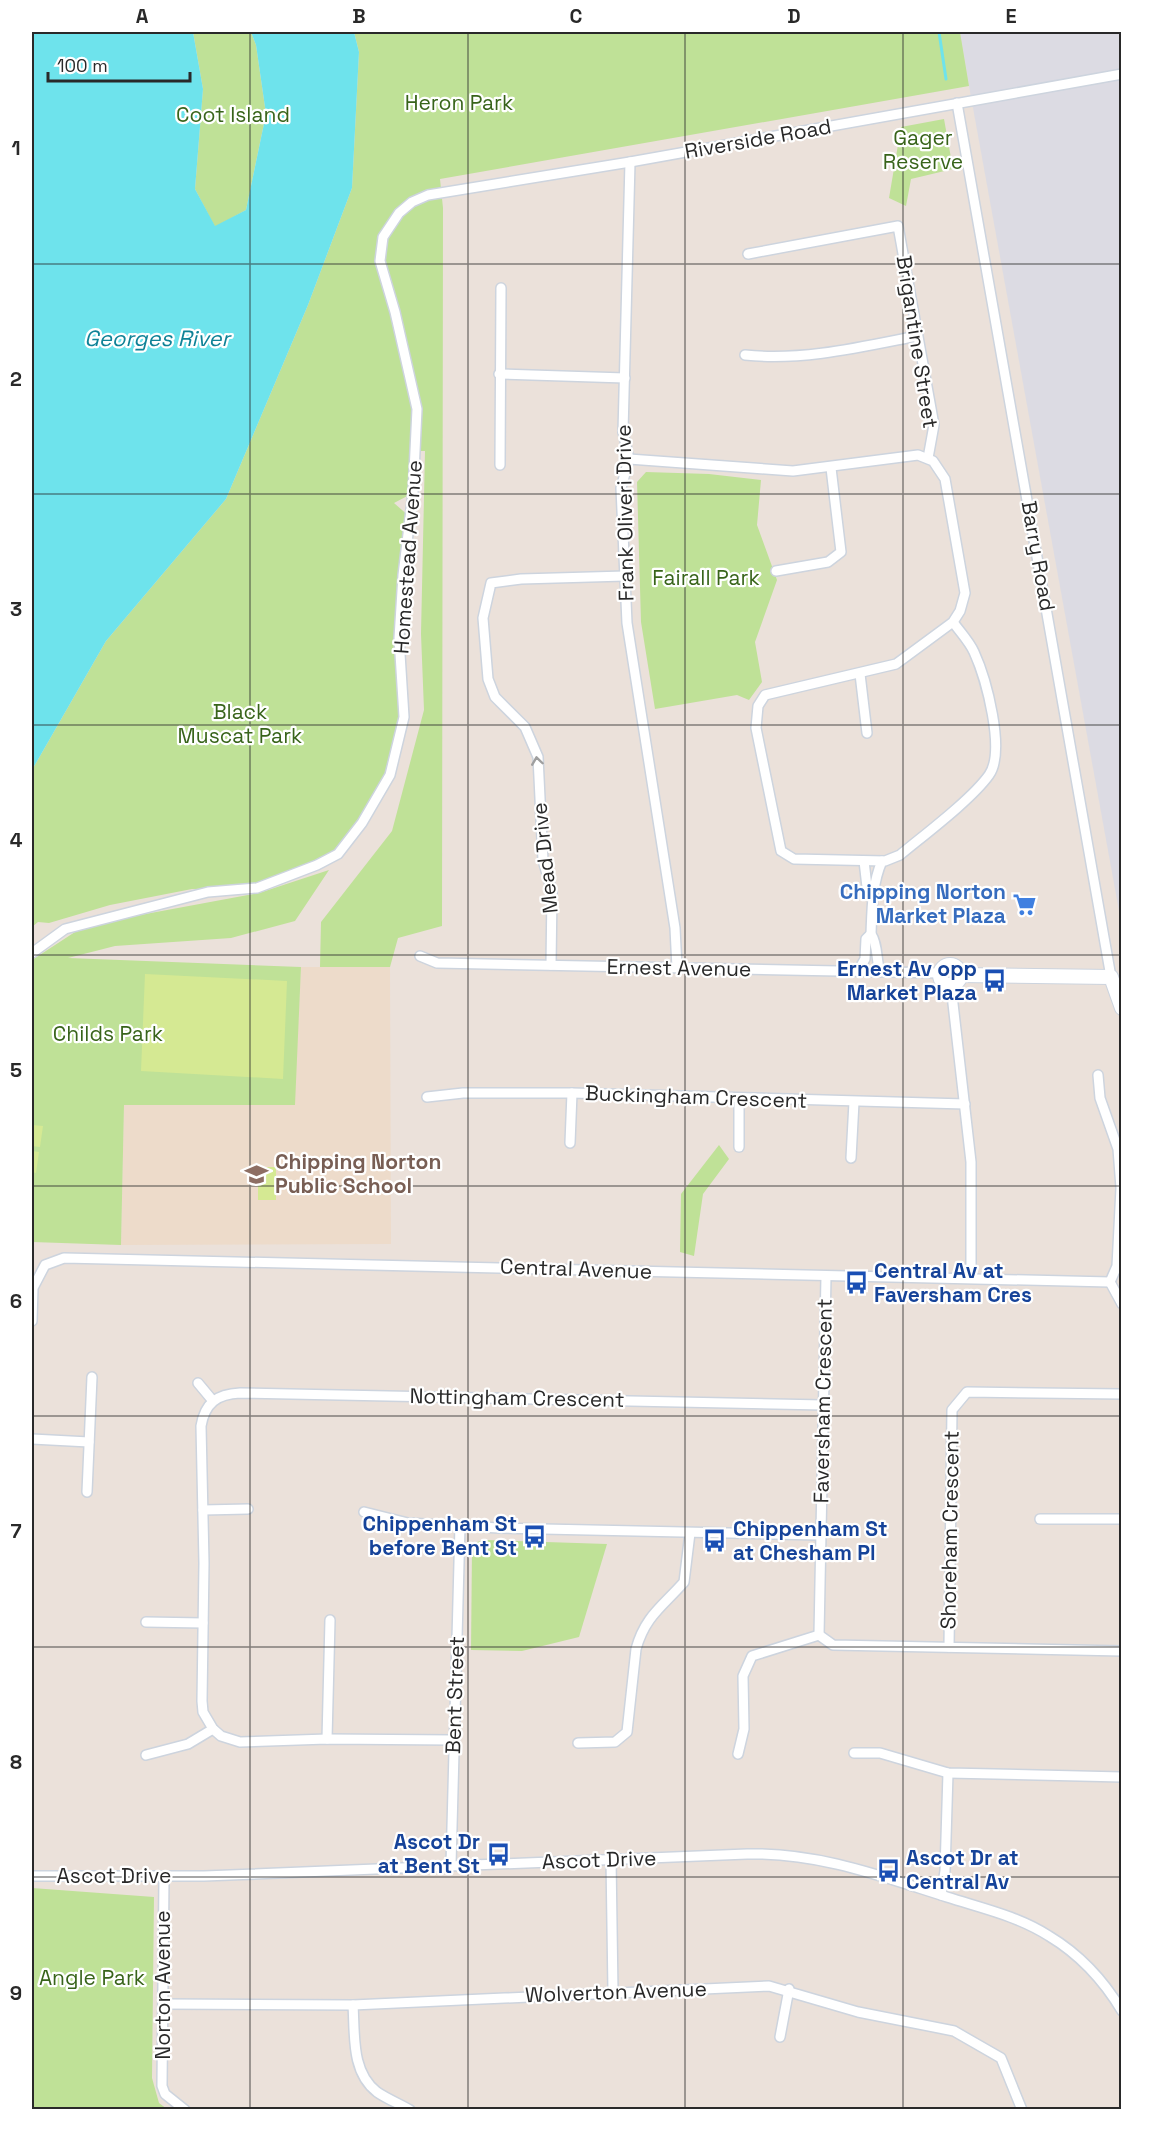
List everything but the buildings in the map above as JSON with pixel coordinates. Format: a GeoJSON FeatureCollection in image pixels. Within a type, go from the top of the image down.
{"type":"FeatureCollection","features":[{"type":"Feature","properties":{"kind":"street","name":"Riverside Road"},"geometry":{"type":"LineString","coordinates":[[399,213],[412,202],[428,195],[630,162],[1122,74]]}},
{"type":"Feature","properties":{"kind":"street","name":"Barry Road"},"geometry":{"type":"LineString","coordinates":[[957,103],[1111,977],[1122,1008]]}},
{"type":"Feature","properties":{"kind":"street","name":"Frank Oliveri Drive"},"geometry":{"type":"LineString","coordinates":[[630,162],[623,432],[629,459],[621,488],[628,633],[675,928],[677,968]]}},
{"type":"Feature","properties":{"kind":"street","name":"Homestead Avenue"},"geometry":{"type":"LineString","coordinates":[[32,953],[65,929],[208,892],[257,888],[317,865],[338,854],[362,823],[390,775],[404,717],[399,638],[403,575],[413,493],[417,409],[395,312],[380,261],[383,237],[399,213]]}},
{"type":"Feature","properties":{"kind":"street","name":"Brigantine Street"},"geometry":{"type":"LineString","coordinates":[[748,254],[898,226],[934,425],[928,458]]}},
{"type":"Feature","properties":{"kind":"street"},"geometry":{"type":"LineString","coordinates":[[500,465],[501,288]]}},
{"type":"Feature","properties":{"kind":"street"},"geometry":{"type":"LineString","coordinates":[[745,355],[767,357],[834,352],[917,336]]}},
{"type":"Feature","properties":{"kind":"street"},"geometry":{"type":"LineString","coordinates":[[499,374],[625,378]]}},
{"type":"Feature","properties":{"kind":"street"},"geometry":{"type":"LineString","coordinates":[[629,459],[793,471],[831,468],[906,455],[928,458],[939,466],[945,479],[965,593],[960,611],[953,622],[896,664],[765,694],[758,706],[756,728],[782,850],[794,859],[882,861],[900,855],[981,784],[995,763],[997,750],[983,674],[973,649],[953,622]]}},
{"type":"Feature","properties":{"kind":"street"},"geometry":{"type":"LineString","coordinates":[[776,571],[828,562],[842,552],[831,468]]}},
{"type":"Feature","properties":{"kind":"street","name":"Mead Drive"},"geometry":{"type":"LineString","coordinates":[[551,965],[552,892],[543,860],[538,757],[525,727],[495,697],[488,679],[483,618],[491,583],[521,579],[625,576]]}},
{"type":"Feature","properties":{"kind":"street"},"geometry":{"type":"LineString","coordinates":[[860,674],[867,733]]}},
{"type":"Feature","properties":{"kind":"street"},"geometry":{"type":"LineString","coordinates":[[864,861],[867,886],[872,893],[871,934],[875,940],[875,958],[880,972]]}},
{"type":"Feature","properties":{"kind":"street"},"geometry":{"type":"LineString","coordinates":[[872,893],[877,887],[877,873],[882,861]]}},
{"type":"Feature","properties":{"kind":"street"},"geometry":{"type":"LineString","coordinates":[[858,971],[865,958],[866,939],[871,934]]}},
{"type":"Feature","properties":{"kind":"street","name":"Ernest Avenue"},"geometry":{"type":"LineString","coordinates":[[420,956],[436,963],[940,973]]}},
{"type":"Feature","properties":{"kind":"street"},"geometry":{"type":"LineString","coordinates":[[940,973],[943,967],[953,965],[959,969],[956,980],[972,1179],[971,1277]]}},
{"type":"Feature","properties":{"kind":"street"},"geometry":{"type":"LineString","coordinates":[[956,980],[1111,977]]}},
{"type":"Feature","properties":{"kind":"street"},"geometry":{"type":"LineString","coordinates":[[1098,1075],[1100,1098],[1118,1149],[1120,1169],[1118,1266],[1110,1282],[1122,1305]]}},
{"type":"Feature","properties":{"kind":"street","name":"Buckingham Crescent"},"geometry":{"type":"LineString","coordinates":[[427,1097],[463,1093],[572,1094],[965,1104]]}},
{"type":"Feature","properties":{"kind":"street"},"geometry":{"type":"LineString","coordinates":[[570,1143],[572,1094]]}},
{"type":"Feature","properties":{"kind":"street"},"geometry":{"type":"LineString","coordinates":[[739,1100],[739,1147]]}},
{"type":"Feature","properties":{"kind":"street"},"geometry":{"type":"LineString","coordinates":[[851,1158],[854,1102]]}},
{"type":"Feature","properties":{"kind":"street","name":"Central Avenue"},"geometry":{"type":"LineString","coordinates":[[33,1288],[45,1265],[64,1258],[971,1277],[1110,1282]]}},
{"type":"Feature","properties":{"kind":"street","name":"Faversham Crescent"},"geometry":{"type":"LineString","coordinates":[[819,1635],[819,1535],[826,1275]]}},
{"type":"Feature","properties":{"kind":"street"},"geometry":{"type":"LineString","coordinates":[[32,1321],[33,1288]]}},
{"type":"Feature","properties":{"kind":"street"},"geometry":{"type":"LineString","coordinates":[[87,1492],[92,1377]]}},
{"type":"Feature","properties":{"kind":"street"},"geometry":{"type":"LineString","coordinates":[[198,1383],[213,1401],[207,1407],[201,1426],[202,1701],[203,1712],[213,1729],[220,1736],[240,1742],[327,1739],[453,1740]]}},
{"type":"Feature","properties":{"kind":"street","name":"Shoreham Crescent"},"geometry":{"type":"LineString","coordinates":[[949,1647],[952,1410],[968,1392],[1122,1394]]}},
{"type":"Feature","properties":{"kind":"street","name":"Nottingham Crescent"},"geometry":{"type":"LineString","coordinates":[[213,1401],[219,1396],[240,1393],[824,1405]]}},
{"type":"Feature","properties":{"kind":"street"},"geometry":{"type":"LineString","coordinates":[[32,1439],[89,1442]]}},
{"type":"Feature","properties":{"kind":"street"},"geometry":{"type":"LineString","coordinates":[[203,1510],[248,1509]]}},
{"type":"Feature","properties":{"kind":"street"},"geometry":{"type":"LineString","coordinates":[[364,1512],[408,1523],[819,1535]]}},
{"type":"Feature","properties":{"kind":"street"},"geometry":{"type":"LineString","coordinates":[[1040,1519],[1122,1519]]}},
{"type":"Feature","properties":{"kind":"street","name":"Bent Street"},"geometry":{"type":"LineString","coordinates":[[451,1865],[460,1525]]}},
{"type":"Feature","properties":{"kind":"street"},"geometry":{"type":"LineString","coordinates":[[578,1743],[615,1742],[627,1732],[639,1636],[658,1606],[684,1582],[690,1533]]}},
{"type":"Feature","properties":{"kind":"street"},"geometry":{"type":"LineString","coordinates":[[327,1739],[330,1620]]}},
{"type":"Feature","properties":{"kind":"street"},"geometry":{"type":"LineString","coordinates":[[146,1622],[203,1623]]}},
{"type":"Feature","properties":{"kind":"street"},"geometry":{"type":"LineString","coordinates":[[738,1754],[744,1729],[743,1676],[752,1656],[819,1635],[833,1645],[1122,1651]]}},
{"type":"Feature","properties":{"kind":"street"},"geometry":{"type":"LineString","coordinates":[[146,1755],[188,1744],[213,1729]]}},
{"type":"Feature","properties":{"kind":"street"},"geometry":{"type":"LineString","coordinates":[[854,1753],[880,1753],[948,1773],[1122,1777]]}},
{"type":"Feature","properties":{"kind":"street"},"geometry":{"type":"LineString","coordinates":[[941,1895],[945,1871],[948,1773]]}},
{"type":"Feature","properties":{"kind":"street","name":"Ascot Drive"},"geometry":{"type":"LineString","coordinates":[[32,1876],[164,1877],[611,1859],[792,1855],[837,1863],[1021,1921],[1050,1936],[1085,1965],[1118,1997],[1122,2011]]}},
{"type":"Feature","properties":{"kind":"street"},"geometry":{"type":"LineString","coordinates":[[611,1859],[613,1992]]}},
{"type":"Feature","properties":{"kind":"street","name":"Norton Avenue"},"geometry":{"type":"LineString","coordinates":[[164,1877],[162,2086],[165,2094],[185,2109]]}},
{"type":"Feature","properties":{"kind":"street","name":"Wolverton Avenue"},"geometry":{"type":"LineString","coordinates":[[163,2004],[353,2005],[769,1986],[789,1989],[858,2012],[954,2031],[1001,2058],[1022,2109]]}},
{"type":"Feature","properties":{"kind":"street"},"geometry":{"type":"LineString","coordinates":[[780,2037],[789,1989]]}},
{"type":"Feature","properties":{"kind":"street"},"geometry":{"type":"LineString","coordinates":[[353,2005],[357,2062],[365,2080],[377,2092],[410,2109]]}},
{"type":"Feature","properties":{"kind":"shaded area"},"geometry":{"type":"Polygon","coordinates":[[[960,32],[1121,32],[1121,922],[969,86],[960,32]]]}},
{"type":"Feature","properties":{"kind":"shaded area","name":"Chipping Norton Public School"},"geometry":{"type":"Polygon","coordinates":[[[301,967],[390,967],[391,1244],[121,1245],[124,1105],[294,1105],[301,967]]]}},
{"type":"Feature","properties":{"kind":"green space","name":"Coot Island"},"geometry":{"type":"Polygon","coordinates":[[[193,32],[251,32],[256,45],[266,114],[246,210],[215,227],[195,189],[203,89],[193,32]]]}},
{"type":"Feature","properties":{"kind":"green space"},"geometry":{"type":"Polygon","coordinates":[[[354,32],[960,32],[969,86],[440,179],[443,208],[442,926],[398,938],[390,967],[320,967],[321,922],[392,831],[424,710],[421,634],[425,451],[415,451],[413,493],[394,503],[410,517],[403,575],[404,717],[396,758],[338,854],[257,888],[192,889],[110,905],[49,923],[38,922],[32,927],[32,770],[106,641],[226,499],[308,305],[352,188],[359,52],[354,32]]]}},
{"type":"Feature","properties":{"kind":"green space","name":"Gager Reserve"},"geometry":{"type":"Polygon","coordinates":[[[944,119],[953,169],[911,179],[906,206],[889,198],[901,127],[944,119]]]}},
{"type":"Feature","properties":{"kind":"green space","name":"Fairall Park"},"geometry":{"type":"Polygon","coordinates":[[[646,472],[709,474],[761,480],[757,525],[777,580],[755,642],[762,682],[749,700],[737,695],[655,709],[641,622],[637,482],[646,472]]]}},
{"type":"Feature","properties":{"kind":"green space","name":"Childs Park"},"geometry":{"type":"Polygon","coordinates":[[[329,870],[295,921],[231,938],[115,946],[68,958],[301,967],[295,1105],[124,1105],[121,1245],[32,1242],[32,960],[75,932],[124,918],[259,893],[329,870]]]}},
{"type":"Feature","properties":{"kind":"green space"},"geometry":{"type":"Polygon","coordinates":[[[145,974],[287,981],[283,1079],[141,1071],[145,974]]]}},
{"type":"Feature","properties":{"kind":"green space"},"geometry":{"type":"Polygon","coordinates":[[[32,1125],[43,1126],[40,1147],[32,1146],[32,1125]]]}},
{"type":"Feature","properties":{"kind":"green space"},"geometry":{"type":"Polygon","coordinates":[[[719,1145],[729,1159],[703,1194],[694,1256],[680,1252],[681,1194],[719,1145]]]}},
{"type":"Feature","properties":{"kind":"green space"},"geometry":{"type":"Polygon","coordinates":[[[32,1151],[39,1152],[36,1173],[32,1172],[32,1151]]]}},
{"type":"Feature","properties":{"kind":"green space"},"geometry":{"type":"Polygon","coordinates":[[[258,1167],[276,1167],[276,1200],[258,1200],[258,1167]]]}},
{"type":"Feature","properties":{"kind":"green space"},"geometry":{"type":"Polygon","coordinates":[[[485,1540],[607,1544],[579,1637],[522,1651],[471,1650],[472,1549],[473,1543],[485,1540]]]}},
{"type":"Feature","properties":{"kind":"green space","name":"Angle Park"},"geometry":{"type":"Polygon","coordinates":[[[32,1888],[154,1897],[152,2078],[159,2103],[167,2109],[32,2109],[32,1888]]]}},
{"type":"Feature","properties":{"kind":"water","name":"Georges River"},"geometry":{"type":"Polygon","coordinates":[[[32,32],[193,32],[203,89],[195,189],[215,226],[246,210],[266,114],[256,45],[251,32],[354,32],[359,52],[352,188],[308,305],[226,499],[106,641],[32,770],[32,32]]]}},
{"type":"Feature","properties":{"kind":"waterway"},"geometry":{"type":"LineString","coordinates":[[939,32],[946,79]]}},
{"type":"Feature","properties":{"kind":"place","name":"Chipping Norton Market Plaza"},"geometry":{"type":"Point","coordinates":[1024,904]}},
{"type":"Feature","properties":{"kind":"place","name":"Ernest Av opp Market Plaza"},"geometry":{"type":"Point","coordinates":[995,981]}},
{"type":"Feature","properties":{"kind":"place","name":"Chipping Norton Public School"},"geometry":{"type":"Point","coordinates":[257,1174]}},
{"type":"Feature","properties":{"kind":"place","name":"Central Av at Faversham Cres"},"geometry":{"type":"Point","coordinates":[856,1283]}},
{"type":"Feature","properties":{"kind":"place","name":"Chippenham St before Bent St"},"geometry":{"type":"Point","coordinates":[535,1536]}},
{"type":"Feature","properties":{"kind":"place","name":"Chippenham St at Chesham Pl"},"geometry":{"type":"Point","coordinates":[715,1541]}},
{"type":"Feature","properties":{"kind":"place","name":"Ascot Dr at Bent St"},"geometry":{"type":"Point","coordinates":[498,1854]}},
{"type":"Feature","properties":{"kind":"place","name":"Ascot Dr at Central Av"},"geometry":{"type":"Point","coordinates":[888,1870]}},
{"type":"Feature","properties":{"kind":"park label","name":"Heron Park"},"geometry":{"type":"Point","coordinates":[459,103]}},
{"type":"Feature","properties":{"kind":"park label","name":"Black Muscat Park"},"geometry":{"type":"Point","coordinates":[240,724]}}]}
